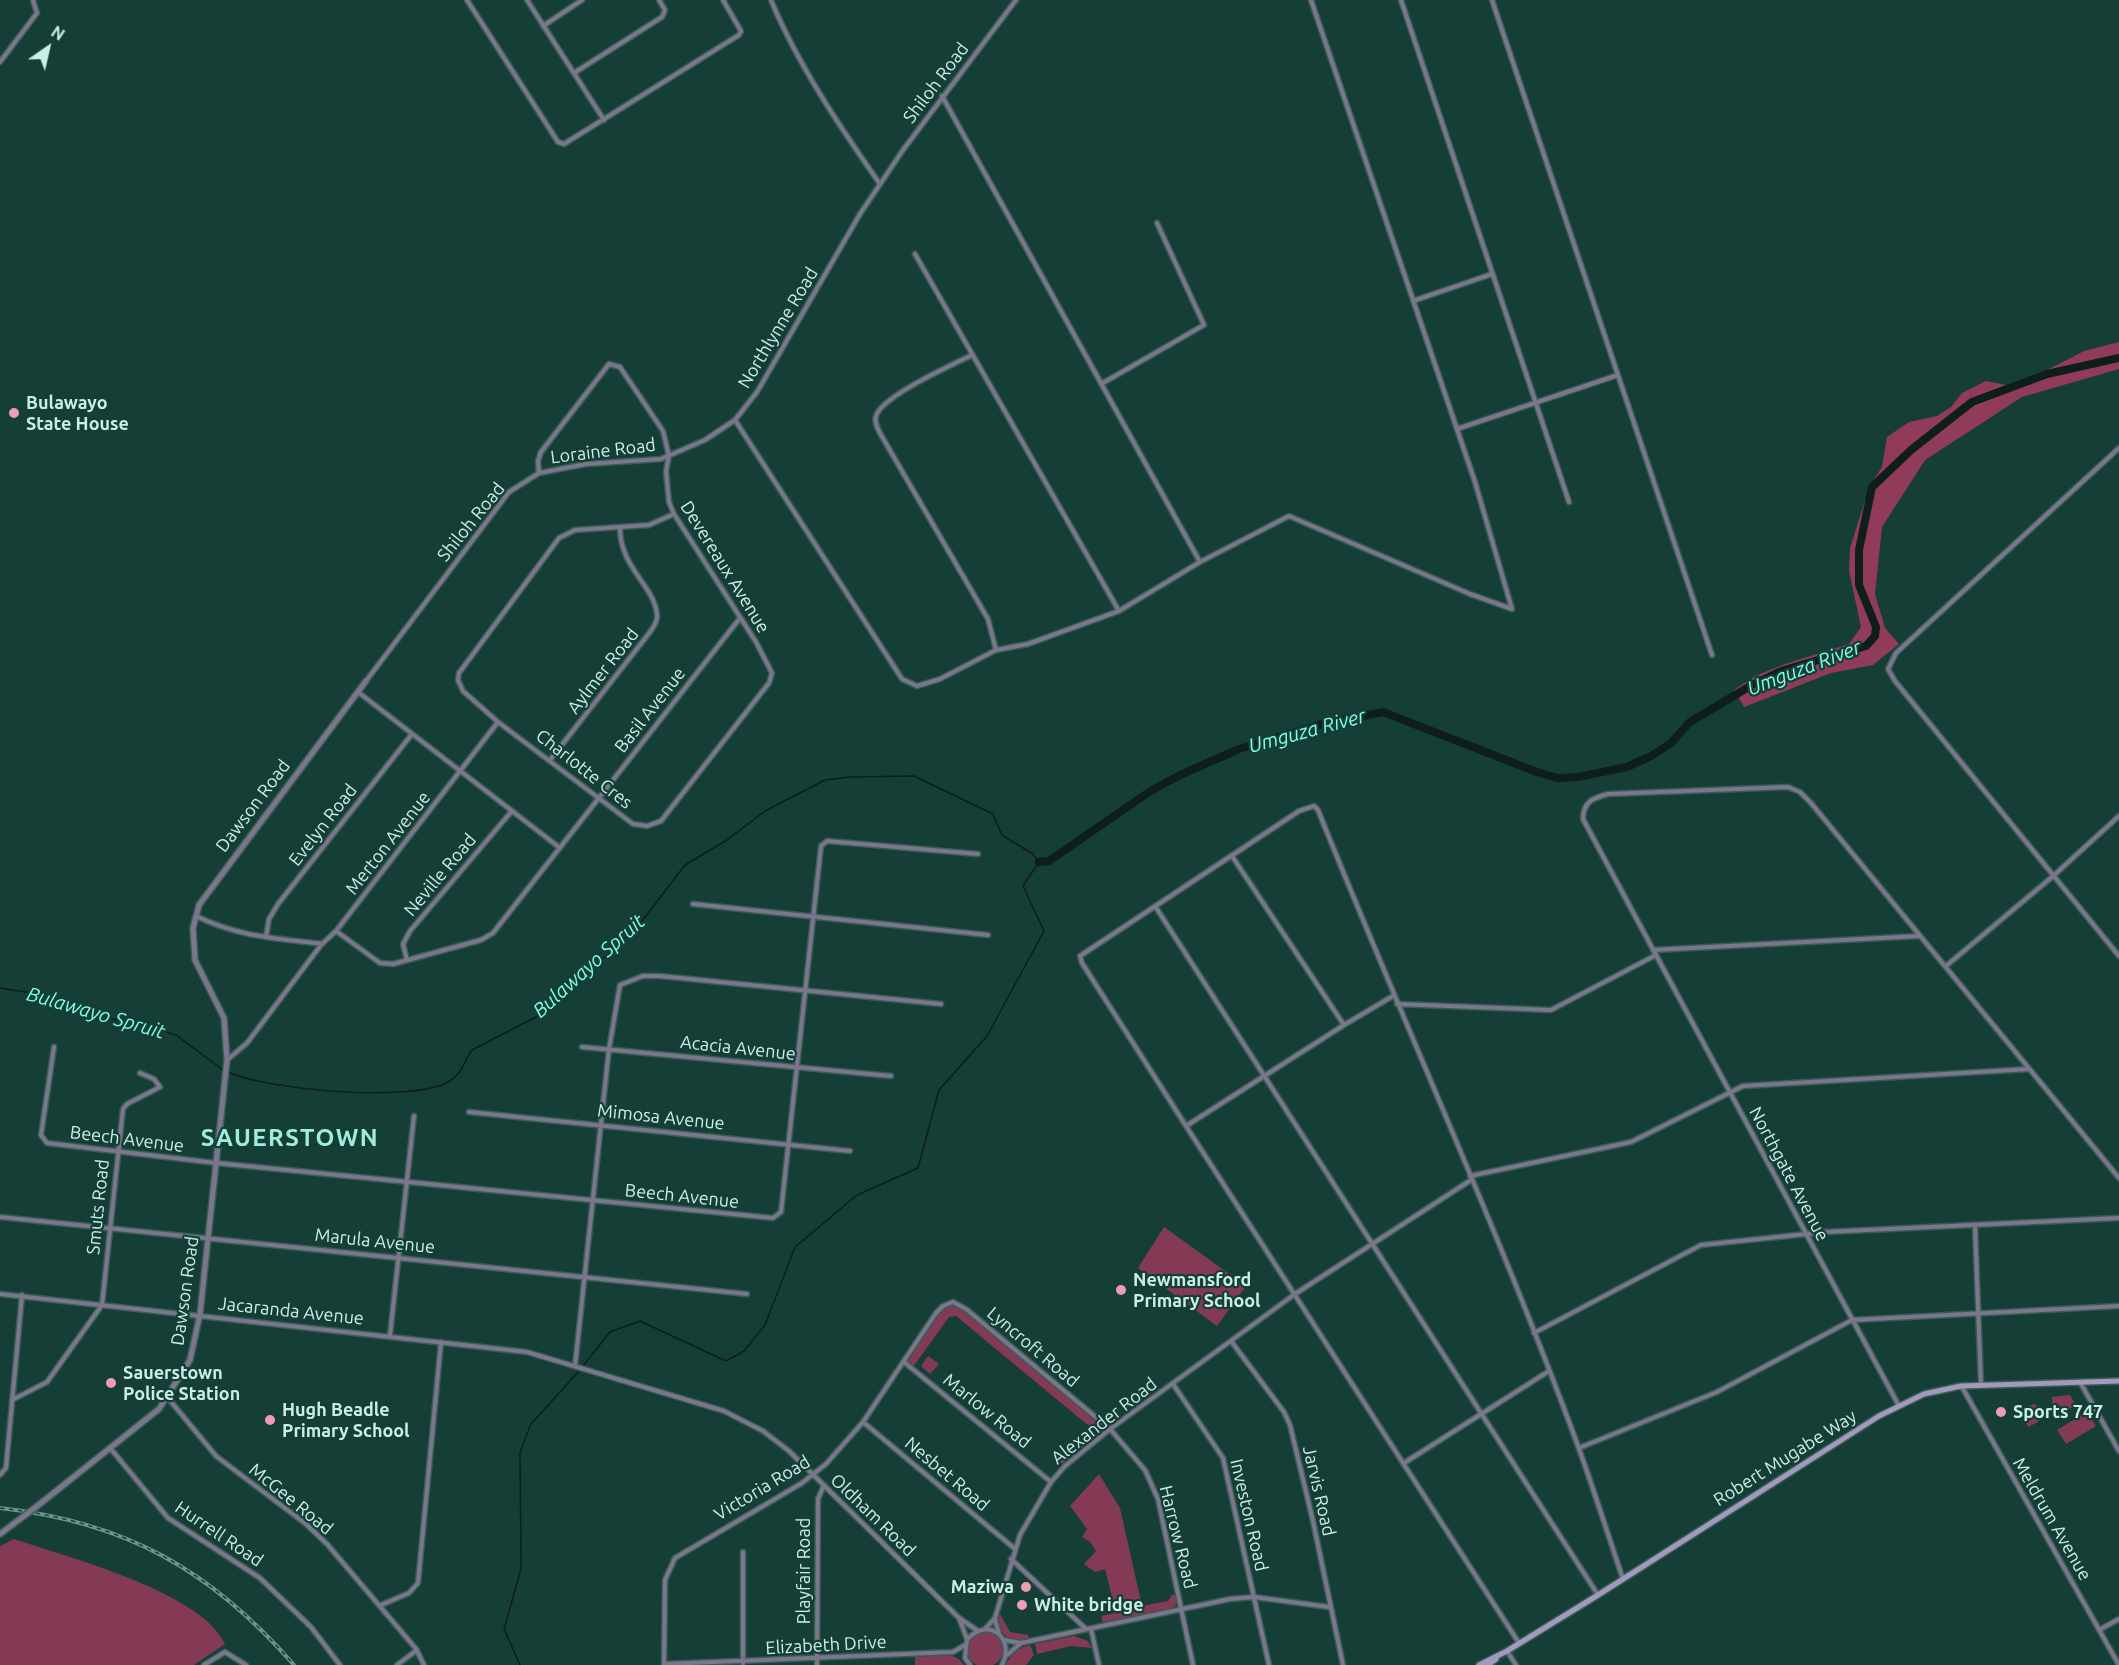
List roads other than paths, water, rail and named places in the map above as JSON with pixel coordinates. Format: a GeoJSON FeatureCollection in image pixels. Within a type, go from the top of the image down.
{"type":"FeatureCollection","features":[{"type":"Feature","properties":{"kind":"main road","name":"Robert Mugabe Way"},"geometry":{"type":"LineString","coordinates":[[1479,1665],[1519,1644],[1899,1406],[1924,1394],[1981,1384],[2119,1380]]}},
{"type":"Feature","properties":{"kind":"main road","name":"Robert Mugabe Way"},"geometry":{"type":"LineString","coordinates":[[1488,1665],[1499,1655]]}},
{"type":"Feature","properties":{"kind":"street"},"geometry":{"type":"LineString","coordinates":[[0,62],[37,13],[33,0]]}},
{"type":"Feature","properties":{"kind":"street"},"geometry":{"type":"LineString","coordinates":[[467,0],[558,142],[564,144],[739,35],[741,31],[723,0]]}},
{"type":"Feature","properties":{"kind":"street"},"geometry":{"type":"LineString","coordinates":[[527,0],[604,120]]}},
{"type":"Feature","properties":{"kind":"street"},"geometry":{"type":"LineString","coordinates":[[543,26],[582,0]]}},
{"type":"Feature","properties":{"kind":"street"},"geometry":{"type":"LineString","coordinates":[[574,73],[662,17],[665,10],[659,0]]}},
{"type":"Feature","properties":{"kind":"street"},"geometry":{"type":"LineString","coordinates":[[771,0],[806,68],[852,145],[880,184]]}},
{"type":"Feature","properties":{"kind":"street","name":"Shiloh Road"},"geometry":{"type":"LineString","coordinates":[[880,184],[942,96],[1016,0]]}},
{"type":"Feature","properties":{"kind":"street"},"geometry":{"type":"LineString","coordinates":[[735,420],[902,680],[917,686],[929,684],[996,650],[1028,644],[1119,611],[1200,562],[1283,517],[1289,516],[1478,598],[1512,609],[1457,429],[1311,0]]}},
{"type":"Feature","properties":{"kind":"street"},"geometry":{"type":"LineString","coordinates":[[1401,0],[1569,502]]}},
{"type":"Feature","properties":{"kind":"street"},"geometry":{"type":"LineString","coordinates":[[1492,0],[1712,655]]}},
{"type":"Feature","properties":{"kind":"street"},"geometry":{"type":"LineString","coordinates":[[942,96],[1200,562]]}},
{"type":"Feature","properties":{"kind":"street","name":"Northlynne Road"},"geometry":{"type":"LineString","coordinates":[[669,456],[705,440],[735,420],[757,392],[880,184]]}},
{"type":"Feature","properties":{"kind":"street"},"geometry":{"type":"LineString","coordinates":[[1101,384],[1204,325],[1157,224]]}},
{"type":"Feature","properties":{"kind":"street"},"geometry":{"type":"LineString","coordinates":[[915,254],[1119,611]]}},
{"type":"Feature","properties":{"kind":"street"},"geometry":{"type":"LineString","coordinates":[[1413,301],[1492,273]]}},
{"type":"Feature","properties":{"kind":"street"},"geometry":{"type":"LineString","coordinates":[[972,355],[889,401],[877,414],[876,421],[888,447],[988,619],[996,650]]}},
{"type":"Feature","properties":{"kind":"street","name":"Devereaux Avenue"},"geometry":{"type":"LineString","coordinates":[[539,473],[540,455],[555,434],[609,364],[620,367],[663,431],[669,456],[666,471],[669,502],[674,514],[772,670],[769,683]]}},
{"type":"Feature","properties":{"kind":"street"},"geometry":{"type":"LineString","coordinates":[[1457,429],[1618,375]]}},
{"type":"Feature","properties":{"kind":"street"},"geometry":{"type":"LineString","coordinates":[[2119,448],[1896,653],[1889,664],[1890,675],[2052,877],[2119,956]]}},
{"type":"Feature","properties":{"kind":"street","name":"Loraine Road"},"geometry":{"type":"LineString","coordinates":[[539,473],[586,464],[650,460],[669,456]]}},
{"type":"Feature","properties":{"kind":"street","name":"Shiloh Road"},"geometry":{"type":"LineString","coordinates":[[366,681],[509,492],[539,473]]}},
{"type":"Feature","properties":{"kind":"street","name":"Charlotte Cres"},"geometry":{"type":"LineString","coordinates":[[674,514],[649,525],[575,530],[558,538],[459,673],[458,680],[463,691],[498,722],[598,799],[633,824],[647,825],[661,821],[769,683]]}},
{"type":"Feature","properties":{"kind":"street","name":"Aylmer Road"},"geometry":{"type":"LineString","coordinates":[[550,760],[650,633],[657,618],[654,606],[622,551],[620,528]]}},
{"type":"Feature","properties":{"kind":"street","name":"Basil Avenue"},"geometry":{"type":"LineString","coordinates":[[336,931],[380,963],[393,964],[481,940],[493,933],[740,618]]}},
{"type":"Feature","properties":{"kind":"street","name":"Dawson Road"},"geometry":{"type":"LineString","coordinates":[[0,1534],[151,1417],[168,1398],[190,1360],[200,1314],[227,1060],[224,1018],[195,960],[193,946],[195,916],[205,895],[366,681]]}},
{"type":"Feature","properties":{"kind":"street"},"geometry":{"type":"LineString","coordinates":[[358,692],[560,848]]}},
{"type":"Feature","properties":{"kind":"street"},"geometry":{"type":"LineString","coordinates":[[461,771],[498,722]]}},
{"type":"Feature","properties":{"kind":"street","name":"Evelyn Road"},"geometry":{"type":"LineString","coordinates":[[266,937],[269,919],[278,904],[412,735]]}},
{"type":"Feature","properties":{"kind":"street","name":"Merton Avenue"},"geometry":{"type":"LineString","coordinates":[[227,1060],[247,1043],[322,944],[336,931],[461,771]]}},
{"type":"Feature","properties":{"kind":"street","name":"Northgate Avenue"},"geometry":{"type":"LineString","coordinates":[[1899,1406],[1583,819],[1587,804],[1599,796],[1795,789],[1811,803],[1919,936]]}},
{"type":"Feature","properties":{"kind":"street"},"geometry":{"type":"LineString","coordinates":[[1519,1644],[1080,959],[1084,951],[1308,806],[1316,807],[1393,996],[1471,1178],[1579,1448],[1623,1579]]}},
{"type":"Feature","properties":{"kind":"street","name":"Neville Road"},"geometry":{"type":"LineString","coordinates":[[407,960],[403,944],[410,931],[511,812]]}},
{"type":"Feature","properties":{"kind":"street"},"geometry":{"type":"LineString","coordinates":[[1946,966],[2052,877],[2119,816]]}},
{"type":"Feature","properties":{"kind":"street","name":"Beech Avenue"},"geometry":{"type":"LineString","coordinates":[[54,1047],[41,1135],[43,1140],[52,1144],[216,1163],[773,1218],[781,1212],[803,990],[821,846],[827,841],[978,854]]}},
{"type":"Feature","properties":{"kind":"street"},"geometry":{"type":"LineString","coordinates":[[1232,856],[1344,1025]]}},
{"type":"Feature","properties":{"kind":"street"},"geometry":{"type":"LineString","coordinates":[[693,904],[813,914],[988,934]]}},
{"type":"Feature","properties":{"kind":"street"},"geometry":{"type":"LineString","coordinates":[[1155,906],[1598,1595]]}},
{"type":"Feature","properties":{"kind":"street"},"geometry":{"type":"LineString","coordinates":[[195,916],[228,931],[322,944]]}},
{"type":"Feature","properties":{"kind":"street"},"geometry":{"type":"LineString","coordinates":[[1397,1004],[1551,1010],[1655,953],[1919,936],[2119,1178]]}},
{"type":"Feature","properties":{"kind":"street"},"geometry":{"type":"LineString","coordinates":[[576,1366],[609,1049],[618,989],[627,980],[660,976],[941,1005]]}},
{"type":"Feature","properties":{"kind":"street"},"geometry":{"type":"LineString","coordinates":[[1186,1126],[1393,996]]}},
{"type":"Feature","properties":{"kind":"street","name":"Acacia Avenue"},"geometry":{"type":"LineString","coordinates":[[582,1047],[891,1076]]}},
{"type":"Feature","properties":{"kind":"street"},"geometry":{"type":"LineString","coordinates":[[1471,1178],[1631,1142],[1730,1091],[1756,1084],[2029,1069]]}},
{"type":"Feature","properties":{"kind":"street","name":"Smuts Road"},"geometry":{"type":"LineString","coordinates":[[102,1305],[117,1152],[124,1106],[160,1088],[154,1079],[140,1073]]}},
{"type":"Feature","properties":{"kind":"street","name":"Mimosa Avenue"},"geometry":{"type":"LineString","coordinates":[[469,1112],[850,1151]]}},
{"type":"Feature","properties":{"kind":"street"},"geometry":{"type":"LineString","coordinates":[[390,1335],[405,1181],[414,1116]]}},
{"type":"Feature","properties":{"kind":"street","name":"Alexander Road"},"geometry":{"type":"LineString","coordinates":[[985,1629],[995,1618],[1014,1548],[1033,1509],[1051,1482],[1110,1429],[1230,1341],[1295,1294],[1471,1178]]}},
{"type":"Feature","properties":{"kind":"street","name":"Marula Avenue"},"geometry":{"type":"LineString","coordinates":[[0,1217],[747,1294]]}},
{"type":"Feature","properties":{"kind":"street"},"geometry":{"type":"LineString","coordinates":[[1534,1333],[1701,1245],[1806,1234],[2119,1218]]}},
{"type":"Feature","properties":{"kind":"street"},"geometry":{"type":"LineString","coordinates":[[1975,1227],[1981,1384]]}},
{"type":"Feature","properties":{"kind":"street","name":"Jacaranda Avenue"},"geometry":{"type":"LineString","coordinates":[[0,1294],[200,1314],[527,1352],[576,1366]]}},
{"type":"Feature","properties":{"kind":"street"},"geometry":{"type":"LineString","coordinates":[[0,1475],[6,1468],[22,1296]]}},
{"type":"Feature","properties":{"kind":"street","name":"Lyncroft Road"},"geometry":{"type":"LineString","coordinates":[[936,1313],[947,1303],[961,1305],[1110,1429]]}},
{"type":"Feature","properties":{"kind":"street"},"geometry":{"type":"LineString","coordinates":[[12,1400],[46,1382],[102,1305]]}},
{"type":"Feature","properties":{"kind":"street"},"geometry":{"type":"LineString","coordinates":[[1579,1448],[1717,1392],[1852,1320],[2119,1306]]}},
{"type":"Feature","properties":{"kind":"street","name":"Victoria Road"},"geometry":{"type":"LineString","coordinates":[[664,1665],[665,1580],[675,1558],[813,1474],[836,1455],[863,1422],[936,1313]]}},
{"type":"Feature","properties":{"kind":"street","name":"Jarvis Road"},"geometry":{"type":"LineString","coordinates":[[1230,1341],[1284,1412],[1290,1425],[1343,1665]]}},
{"type":"Feature","properties":{"kind":"street"},"geometry":{"type":"LineString","coordinates":[[381,1605],[409,1593],[418,1583],[441,1342]]}},
{"type":"Feature","properties":{"kind":"street","name":"Marlow Road"},"geometry":{"type":"LineString","coordinates":[[904,1362],[1051,1482]]}},
{"type":"Feature","properties":{"kind":"street","name":"Oldham Road"},"geometry":{"type":"LineString","coordinates":[[576,1366],[724,1411],[777,1440],[958,1618],[978,1631]]}},
{"type":"Feature","properties":{"kind":"street"},"geometry":{"type":"LineString","coordinates":[[1404,1463],[1549,1371]]}},
{"type":"Feature","properties":{"kind":"street"},"geometry":{"type":"LineString","coordinates":[[2080,1381],[2119,1451]]}},
{"type":"Feature","properties":{"kind":"street","name":"Investon Road"},"geometry":{"type":"LineString","coordinates":[[1173,1384],[1223,1458],[1269,1665]]}},
{"type":"Feature","properties":{"kind":"street","name":"Meldrum Avenue"},"geometry":{"type":"LineString","coordinates":[[1961,1386],[2119,1665]]}},
{"type":"Feature","properties":{"kind":"street","name":"McGee Road"},"geometry":{"type":"LineString","coordinates":[[168,1398],[216,1456],[306,1524],[381,1605],[417,1651],[424,1665]]}},
{"type":"Feature","properties":{"kind":"street","name":"Nesbet Road"},"geometry":{"type":"LineString","coordinates":[[863,1422],[1014,1548]]}},
{"type":"Feature","properties":{"kind":"street","name":"Harrow Road"},"geometry":{"type":"LineString","coordinates":[[1110,1429],[1145,1470],[1154,1488],[1193,1665]]}},
{"type":"Feature","properties":{"kind":"street","name":"Hurrell Road"},"geometry":{"type":"LineString","coordinates":[[111,1449],[168,1518],[261,1578],[311,1627],[340,1665]]}},
{"type":"Feature","properties":{"kind":"street","name":"Playfair Road"},"geometry":{"type":"LineString","coordinates":[[817,1665],[818,1499],[824,1485]]}},
{"type":"Feature","properties":{"kind":"street"},"geometry":{"type":"LineString","coordinates":[[743,1552],[743,1663]]}},
{"type":"Feature","properties":{"kind":"street"},"geometry":{"type":"LineString","coordinates":[[1011,1558],[1089,1629],[1099,1665]]}},
{"type":"Feature","properties":{"kind":"street"},"geometry":{"type":"LineString","coordinates":[[1004,1640],[1021,1643],[1230,1599],[1254,1597],[1329,1607]]}},
{"type":"Feature","properties":{"kind":"street","name":"Oldham Road"},"geometry":{"type":"LineString","coordinates":[[958,1618],[967,1640]]}},
{"type":"Feature","properties":{"kind":"street","name":"Alexander Road"},"geometry":{"type":"LineString","coordinates":[[995,1618],[999,1634]]}},
{"type":"Feature","properties":{"kind":"street"},"geometry":{"type":"LineString","coordinates":[[2099,1630],[2119,1619]]}},
{"type":"Feature","properties":{"kind":"street"},"geometry":{"type":"LineString","coordinates":[[969,1665],[965,1658],[964,1646],[967,1640],[978,1631],[985,1629],[999,1634],[1004,1640],[1006,1656]]}},
{"type":"Feature","properties":{"kind":"street"},"geometry":{"type":"LineString","coordinates":[[1002,1665],[1006,1656],[1021,1643]]}},
{"type":"Feature","properties":{"kind":"street","name":"Elizabeth Drive"},"geometry":{"type":"LineString","coordinates":[[664,1665],[953,1652],[964,1646]]}},
{"type":"Feature","properties":{"kind":"street"},"geometry":{"type":"LineString","coordinates":[[397,1665],[417,1651]]}},
{"type":"Feature","properties":{"kind":"street"},"geometry":{"type":"LineString","coordinates":[[1507,1651],[1516,1665]]}},
{"type":"Feature","properties":{"kind":"street"},"geometry":{"type":"LineString","coordinates":[[204,1665],[225,1652],[246,1665]]}},
{"type":"Feature","properties":{"kind":"street","name":"Elizabeth Drive"},"geometry":{"type":"LineString","coordinates":[[953,1652],[965,1658]]}},
{"type":"Feature","properties":{"kind":"waterway","name":"Umguza River"},"geometry":{"type":"LineString","coordinates":[[1039,862],[1049,861],[1149,792],[1180,775],[1239,749],[1322,724],[1383,712],[1557,778],[1578,777],[1627,767],[1653,755],[1671,743],[1690,722],[1752,685],[1781,671],[1866,646],[1875,636],[1876,627],[1859,585],[1859,550],[1872,487],[1911,450],[1972,402],[2047,374],[2119,358]]}},
{"type":"Feature","properties":{"kind":"waterway","name":"Bulawayo Spruit"},"geometry":{"type":"LineString","coordinates":[[228,1072],[274,1084],[339,1092],[404,1092],[430,1088],[448,1082],[460,1072],[472,1050],[536,1017],[557,1001],[639,925],[685,865],[727,840],[765,811],[825,780],[850,777],[914,776],[993,814],[1002,835],[1033,854],[1039,862],[1023,886],[1044,931],[987,1036],[939,1090],[918,1168],[857,1195],[795,1247],[765,1325],[744,1351],[726,1361],[640,1321],[610,1332],[583,1366]]}},
{"type":"Feature","properties":{"kind":"waterway","name":"Bulawayo Spruit"},"geometry":{"type":"LineString","coordinates":[[0,988],[44,995],[116,1020],[144,1025],[176,1035],[223,1070]]}},
{"type":"Feature","properties":{"kind":"waterway"},"geometry":{"type":"LineString","coordinates":[[520,1665],[504,1629],[521,1569],[520,1452],[531,1424],[580,1370]]}},
{"type":"Feature","properties":{"kind":"railway"},"geometry":{"type":"LineString","coordinates":[[0,1508],[87,1525],[127,1539],[163,1556],[198,1577],[231,1602],[294,1665]]}},
{"type":"Feature","properties":{"kind":"place","name":"Bulawayo State House"},"geometry":{"type":"Point","coordinates":[14,413]}},
{"type":"Feature","properties":{"kind":"place","name":"Newmansford Primary School"},"geometry":{"type":"Point","coordinates":[1121,1290]}},
{"type":"Feature","properties":{"kind":"place","name":"Sauerstown Police Station"},"geometry":{"type":"Point","coordinates":[111,1383]}},
{"type":"Feature","properties":{"kind":"place","name":"Sports 747"},"geometry":{"type":"Point","coordinates":[2001,1412]}},
{"type":"Feature","properties":{"kind":"place","name":"Hugh Beadle Primary School"},"geometry":{"type":"Point","coordinates":[270,1420]}},
{"type":"Feature","properties":{"kind":"place","name":"Maziwa"},"geometry":{"type":"Point","coordinates":[1026,1587]}},
{"type":"Feature","properties":{"kind":"place","name":"White bridge"},"geometry":{"type":"Point","coordinates":[1022,1605]}},
{"type":"Feature","properties":{"kind":"district","name":"SAUERSTOWN"},"geometry":{"type":"Point","coordinates":[290,1138]}}]}
